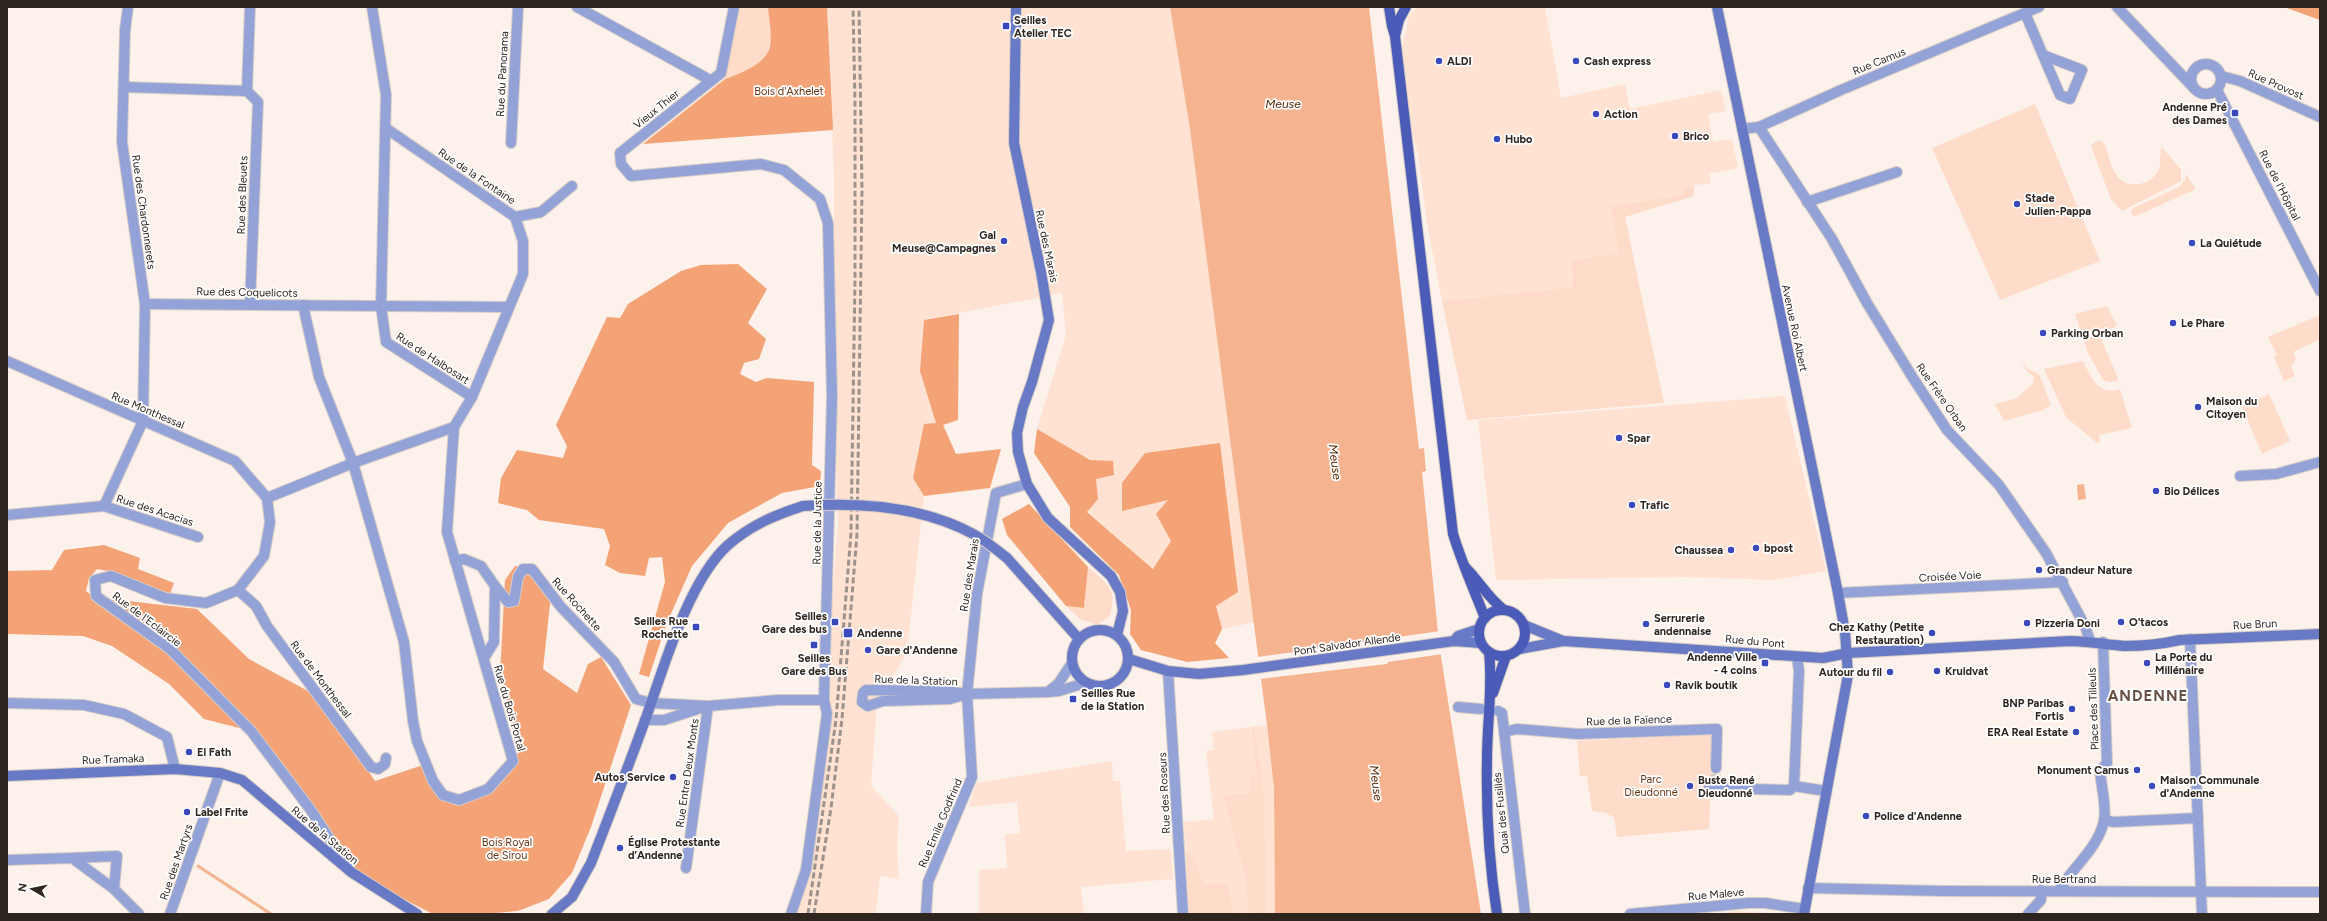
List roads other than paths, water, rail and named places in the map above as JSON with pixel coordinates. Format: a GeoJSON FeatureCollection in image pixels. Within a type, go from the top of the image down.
{"type":"FeatureCollection","features":[{"type":"Feature","properties":{"kind":"main road","name":"Rue des Marais"},"geometry":{"type":"LineString","coordinates":[[1016,7],[1014,143],[1041,272],[1049,320],[1032,382],[1022,407],[1017,433],[1018,452],[1027,484],[1048,518],[1111,576],[1120,592],[1123,612],[1117,635]]}},
{"type":"Feature","properties":{"kind":"main road"},"geometry":{"type":"LineString","coordinates":[[1390,7],[1392,26],[1395,36],[1450,514],[1458,549],[1466,568],[1468,580],[1484,618]]}},
{"type":"Feature","properties":{"kind":"main road"},"geometry":{"type":"LineString","coordinates":[[1395,36],[1399,20],[1406,7]]}},
{"type":"Feature","properties":{"kind":"main road","name":"Avenue Roi Albert"},"geometry":{"type":"LineString","coordinates":[[1716,7],[1838,594],[1848,653],[1848,675],[1804,912]]}},
{"type":"Feature","properties":{"kind":"main road"},"geometry":{"type":"LineString","coordinates":[[552,914],[572,897],[591,863],[650,703],[690,601],[708,569],[727,545],[753,525],[773,515],[803,506],[837,504],[917,512],[948,522],[976,535],[1007,558],[1079,639]]}},
{"type":"Feature","properties":{"kind":"main road"},"geometry":{"type":"LineString","coordinates":[[1466,568],[1474,576],[1491,599],[1504,610]]}},
{"type":"Feature","properties":{"kind":"main road"},"geometry":{"type":"LineString","coordinates":[[1504,610],[1513,612],[1524,625],[1525,637],[1520,648],[1506,656],[1497,656],[1489,652],[1481,643],[1479,629],[1484,618],[1490,613],[1504,610]]}},
{"type":"Feature","properties":{"kind":"main road","name":"Rue du Pont"},"geometry":{"type":"LineString","coordinates":[[1524,625],[1537,632],[1564,641]]}},
{"type":"Feature","properties":{"kind":"main road"},"geometry":{"type":"LineString","coordinates":[[1454,641],[1458,636],[1479,629]]}},
{"type":"Feature","properties":{"kind":"main road"},"geometry":{"type":"LineString","coordinates":[[1104,630],[1117,635],[1126,646],[1129,659],[1126,670],[1119,679],[1110,685],[1098,687],[1085,683],[1076,674],[1072,663],[1073,650],[1079,639],[1091,631],[1104,630]]}},
{"type":"Feature","properties":{"kind":"main road","name":"Rue Brun"},"geometry":{"type":"LineString","coordinates":[[2090,641],[2124,646],[2160,644],[2190,639],[2320,634]]}},
{"type":"Feature","properties":{"kind":"main road"},"geometry":{"type":"LineString","coordinates":[[1454,641],[1481,643]]}},
{"type":"Feature","properties":{"kind":"main road","name":"Pont Salvador Allende"},"geometry":{"type":"LineString","coordinates":[[1129,659],[1168,671],[1199,674],[1243,670],[1454,641]]}},
{"type":"Feature","properties":{"kind":"main road","name":"Rue du Pont"},"geometry":{"type":"LineString","coordinates":[[1520,648],[1564,641],[1823,658],[1848,653],[2090,641]]}},
{"type":"Feature","properties":{"kind":"main road"},"geometry":{"type":"LineString","coordinates":[[1489,652],[1490,701],[1486,794],[1490,867],[1496,914]]}},
{"type":"Feature","properties":{"kind":"main road"},"geometry":{"type":"LineString","coordinates":[[1490,701],[1506,656]]}},
{"type":"Feature","properties":{"kind":"main road","name":"Rue Tramaka"},"geometry":{"type":"LineString","coordinates":[[7,776],[175,769],[220,772]]}},
{"type":"Feature","properties":{"kind":"main road","name":"Rue de la Station"},"geometry":{"type":"LineString","coordinates":[[220,772],[242,780],[351,872],[417,914]]}},
{"type":"Feature","properties":{"kind":"street","name":"Rue des Chardonnerets"},"geometry":{"type":"LineString","coordinates":[[128,7],[122,142],[145,304],[143,421]]}},
{"type":"Feature","properties":{"kind":"street"},"geometry":{"type":"LineString","coordinates":[[124,87],[247,91],[250,7]]}},
{"type":"Feature","properties":{"kind":"street","name":"Rue de Halbosart"},"geometry":{"type":"LineString","coordinates":[[372,7],[386,95],[387,129],[382,306],[386,342],[472,397],[454,427]]}},
{"type":"Feature","properties":{"kind":"street","name":"Rue du Panorama"},"geometry":{"type":"LineString","coordinates":[[510,143],[518,7]]}},
{"type":"Feature","properties":{"kind":"street"},"geometry":{"type":"LineString","coordinates":[[577,7],[710,80]]}},
{"type":"Feature","properties":{"kind":"street","name":"Vieux Thier"},"geometry":{"type":"LineString","coordinates":[[734,7],[721,73],[710,80],[620,153],[621,164],[631,176],[761,164]]}},
{"type":"Feature","properties":{"kind":"street","name":"Rue Camus"},"geometry":{"type":"LineString","coordinates":[[1742,129],[1759,127],[1841,90],[2039,7]]}},
{"type":"Feature","properties":{"kind":"street"},"geometry":{"type":"LineString","coordinates":[[2117,7],[2196,92],[2207,95],[2217,90],[2221,81],[2221,76],[2212,65],[2183,68],[2170,63]]}},
{"type":"Feature","properties":{"kind":"street"},"geometry":{"type":"LineString","coordinates":[[2025,13],[2060,95],[2070,99],[2082,70],[2043,55]]}},
{"type":"Feature","properties":{"kind":"street"},"geometry":{"type":"LineString","coordinates":[[2193,88],[2190,77],[2196,67]]}},
{"type":"Feature","properties":{"kind":"street","name":"Rue Provost"},"geometry":{"type":"LineString","coordinates":[[2221,76],[2240,81],[2320,117]]}},
{"type":"Feature","properties":{"kind":"street","name":"Rue de l'Hôpital"},"geometry":{"type":"LineString","coordinates":[[2217,90],[2320,291]]}},
{"type":"Feature","properties":{"kind":"street","name":"Rue des Bleuets"},"geometry":{"type":"LineString","coordinates":[[247,91],[258,102],[250,304]]}},
{"type":"Feature","properties":{"kind":"street","name":"Rue Frère Orban"},"geometry":{"type":"LineString","coordinates":[[1759,127],[1832,239],[1867,303],[1921,391],[1947,430],[1999,485],[2046,552],[2085,626],[2090,641]]}},
{"type":"Feature","properties":{"kind":"street","name":"Rue de la Fontaine"},"geometry":{"type":"LineString","coordinates":[[387,129],[516,217],[523,241],[523,274],[472,397]]}},
{"type":"Feature","properties":{"kind":"street","name":"Rue de la Justice"},"geometry":{"type":"LineString","coordinates":[[761,164],[784,170],[820,199],[828,223],[832,397],[824,700],[827,714],[806,870],[791,914]]}},
{"type":"Feature","properties":{"kind":"street"},"geometry":{"type":"LineString","coordinates":[[1807,202],[1897,172]]}},
{"type":"Feature","properties":{"kind":"street"},"geometry":{"type":"LineString","coordinates":[[516,217],[541,212],[572,186]]}},
{"type":"Feature","properties":{"kind":"street","name":"Rue des Coquelicots"},"geometry":{"type":"LineString","coordinates":[[145,304],[303,305],[319,377],[353,463]]}},
{"type":"Feature","properties":{"kind":"street"},"geometry":{"type":"LineString","coordinates":[[303,305],[509,307]]}},
{"type":"Feature","properties":{"kind":"street","name":"Rue Monthessal"},"geometry":{"type":"LineString","coordinates":[[7,361],[235,461],[267,498]]}},
{"type":"Feature","properties":{"kind":"street","name":"Rue des Acacias"},"geometry":{"type":"LineString","coordinates":[[104,506],[143,421]]}},
{"type":"Feature","properties":{"kind":"street"},"geometry":{"type":"LineString","coordinates":[[238,590],[264,556],[270,522],[267,498],[353,463],[454,427]]}},
{"type":"Feature","properties":{"kind":"street","name":"Rue du Bois Portal"},"geometry":{"type":"LineString","coordinates":[[353,463],[404,642],[413,721],[417,741],[433,781],[443,795],[458,800],[488,789],[513,761],[447,532],[454,427]]}},
{"type":"Feature","properties":{"kind":"street"},"geometry":{"type":"LineString","coordinates":[[2240,476],[2276,474],[2320,462]]}},
{"type":"Feature","properties":{"kind":"street","name":"Rue des Marais"},"geometry":{"type":"LineString","coordinates":[[967,694],[977,594],[996,493],[1027,484]]}},
{"type":"Feature","properties":{"kind":"street","name":"Rue des Acacias"},"geometry":{"type":"LineString","coordinates":[[7,515],[104,506],[198,537]]}},
{"type":"Feature","properties":{"kind":"street","name":"Rue Rochette"},"geometry":{"type":"LineString","coordinates":[[455,562],[464,559],[481,566],[508,602],[514,601],[518,577],[523,569],[532,570],[561,607],[614,662],[636,698],[650,703]]}},
{"type":"Feature","properties":{"kind":"street","name":"Rue de l'Eclaircie"},"geometry":{"type":"LineString","coordinates":[[238,590],[206,603],[165,598],[111,576],[95,580],[96,596],[170,649],[251,731],[310,809],[351,872]]}},
{"type":"Feature","properties":{"kind":"street","name":"Croisée Voie"},"geometry":{"type":"LineString","coordinates":[[1838,594],[2063,582]]}},
{"type":"Feature","properties":{"kind":"street"},"geometry":{"type":"LineString","coordinates":[[484,658],[494,642],[495,586]]}},
{"type":"Feature","properties":{"kind":"street","name":"Rue de Monthessal"},"geometry":{"type":"LineString","coordinates":[[238,590],[256,606],[266,626],[371,767],[378,768],[385,764],[386,758]]}},
{"type":"Feature","properties":{"kind":"street"},"geometry":{"type":"LineString","coordinates":[[2190,639],[2202,914]]}},
{"type":"Feature","properties":{"kind":"street","name":"Place des Tilleuls"},"geometry":{"type":"LineString","coordinates":[[2059,890],[2068,875],[2083,859],[2098,838],[2104,820],[2100,771],[2107,763],[2103,642]]}},
{"type":"Feature","properties":{"kind":"street"},"geometry":{"type":"LineString","coordinates":[[1713,787],[1790,790],[1794,786],[1799,671],[1797,657]]}},
{"type":"Feature","properties":{"kind":"street"},"geometry":{"type":"LineString","coordinates":[[1048,692],[1058,684],[1072,663]]}},
{"type":"Feature","properties":{"kind":"street","name":"Rue des Roseurs"},"geometry":{"type":"LineString","coordinates":[[1168,671],[1183,914]]}},
{"type":"Feature","properties":{"kind":"street","name":"Rue de la Station"},"geometry":{"type":"LineString","coordinates":[[967,694],[950,699],[883,701],[868,706],[862,702],[863,693],[866,690],[947,691],[967,694],[1048,692],[1059,691],[1085,683]]}},
{"type":"Feature","properties":{"kind":"street","name":"Rue Emile Godfrind"},"geometry":{"type":"LineString","coordinates":[[926,914],[928,882],[972,778],[967,694]]}},
{"type":"Feature","properties":{"kind":"street"},"geometry":{"type":"LineString","coordinates":[[650,703],[708,706],[778,700],[824,700]]}},
{"type":"Feature","properties":{"kind":"street"},"geometry":{"type":"LineString","coordinates":[[7,702],[84,705],[124,714],[167,737],[175,769]]}},
{"type":"Feature","properties":{"kind":"street"},"geometry":{"type":"LineString","coordinates":[[645,720],[664,720],[708,706]]}},
{"type":"Feature","properties":{"kind":"street","name":"Rue Entre Deux Monts"},"geometry":{"type":"LineString","coordinates":[[686,868],[708,706]]}},
{"type":"Feature","properties":{"kind":"street"},"geometry":{"type":"LineString","coordinates":[[1458,707],[1481,709]]}},
{"type":"Feature","properties":{"kind":"street","name":"Quai des Fusillés"},"geometry":{"type":"LineString","coordinates":[[1498,711],[1502,714],[1525,914]]}},
{"type":"Feature","properties":{"kind":"street","name":"Rue de la Faïence"},"geometry":{"type":"LineString","coordinates":[[1504,732],[1518,729],[1578,734],[1717,729],[1716,768]]}},
{"type":"Feature","properties":{"kind":"street","name":"Rue des Martyrs"},"geometry":{"type":"LineString","coordinates":[[170,914],[220,772]]}},
{"type":"Feature","properties":{"kind":"street"},"geometry":{"type":"LineString","coordinates":[[1794,786],[1826,791]]}},
{"type":"Feature","properties":{"kind":"street"},"geometry":{"type":"LineString","coordinates":[[2104,820],[2114,822],[2198,818]]}},
{"type":"Feature","properties":{"kind":"street"},"geometry":{"type":"LineString","coordinates":[[7,860],[117,856],[114,889]]}},
{"type":"Feature","properties":{"kind":"street"},"geometry":{"type":"LineString","coordinates":[[72,858],[114,889],[139,914]]}},
{"type":"Feature","properties":{"kind":"street","name":"Rue Bertrand"},"geometry":{"type":"LineString","coordinates":[[1808,888],[2320,892]]}},
{"type":"Feature","properties":{"kind":"street"},"geometry":{"type":"LineString","coordinates":[[2028,914],[2040,900],[2041,890]]}},
{"type":"Feature","properties":{"kind":"street","name":"Rue Maleve"},"geometry":{"type":"LineString","coordinates":[[1630,914],[1721,909],[1765,903],[1804,912]]}},
{"type":"Feature","properties":{"kind":"water","name":"Meuse"},"geometry":{"type":"Polygon","coordinates":[[[1170,7],[1369,7],[1419,449],[1424,448],[1426,471],[1422,472],[1439,643],[1481,914],[1275,914],[1274,788],[1267,725],[1190,129],[1170,7]]]}},
{"type":"Feature","properties":{"kind":"water"},"geometry":{"type":"Polygon","coordinates":[[[2084,484],[2086,499],[2078,500],[2077,485],[2084,484]]]}},
{"type":"Feature","properties":{"kind":"waterway"},"geometry":{"type":"LineString","coordinates":[[198,866],[271,914]]}},
{"type":"Feature","properties":{"kind":"tunnel"},"geometry":{"type":"LineString","coordinates":[[1715,784],[1716,768]]}},
{"type":"Feature","properties":{"kind":"railway"},"geometry":{"type":"LineString","coordinates":[[808,914],[836,720],[851,533],[855,279],[855,102],[853,7]]}},
{"type":"Feature","properties":{"kind":"railway"},"geometry":{"type":"LineString","coordinates":[[814,914],[831,808],[842,719],[857,534],[862,190],[859,7]]}},
{"type":"Feature","properties":{"kind":"place","name":"Seilles Atelier TEC"},"geometry":{"type":"Point","coordinates":[1006,26]}},
{"type":"Feature","properties":{"kind":"place","name":"ALDI"},"geometry":{"type":"Point","coordinates":[1439,61]}},
{"type":"Feature","properties":{"kind":"place","name":"Cash express"},"geometry":{"type":"Point","coordinates":[1576,61]}},
{"type":"Feature","properties":{"kind":"place","name":"Andenne Pré des Dames"},"geometry":{"type":"Point","coordinates":[2235,113]}},
{"type":"Feature","properties":{"kind":"place","name":"Action"},"geometry":{"type":"Point","coordinates":[1596,114]}},
{"type":"Feature","properties":{"kind":"place","name":"Brico"},"geometry":{"type":"Point","coordinates":[1675,136]}},
{"type":"Feature","properties":{"kind":"place","name":"Hubo"},"geometry":{"type":"Point","coordinates":[1497,139]}},
{"type":"Feature","properties":{"kind":"place","name":"Stade Julien-Pappa"},"geometry":{"type":"Point","coordinates":[2017,204]}},
{"type":"Feature","properties":{"kind":"place","name":"Gal Meuse@Campagnes"},"geometry":{"type":"Point","coordinates":[1004,241]}},
{"type":"Feature","properties":{"kind":"place","name":"La Quiétude"},"geometry":{"type":"Point","coordinates":[2192,243]}},
{"type":"Feature","properties":{"kind":"place","name":"Le Phare"},"geometry":{"type":"Point","coordinates":[2173,323]}},
{"type":"Feature","properties":{"kind":"place","name":"Parking Orban"},"geometry":{"type":"Point","coordinates":[2043,333]}},
{"type":"Feature","properties":{"kind":"place","name":"Maison du Citoyen"},"geometry":{"type":"Point","coordinates":[2198,407]}},
{"type":"Feature","properties":{"kind":"place","name":"Spar"},"geometry":{"type":"Point","coordinates":[1619,438]}},
{"type":"Feature","properties":{"kind":"place","name":"Bio Délices"},"geometry":{"type":"Point","coordinates":[2156,491]}},
{"type":"Feature","properties":{"kind":"place","name":"Trafic"},"geometry":{"type":"Point","coordinates":[1632,505]}},
{"type":"Feature","properties":{"kind":"place","name":"bpost"},"geometry":{"type":"Point","coordinates":[1756,548]}},
{"type":"Feature","properties":{"kind":"place","name":"Chaussea"},"geometry":{"type":"Point","coordinates":[1731,550]}},
{"type":"Feature","properties":{"kind":"place","name":"Grandeur Nature"},"geometry":{"type":"Point","coordinates":[2039,570]}},
{"type":"Feature","properties":{"kind":"place","name":"Seilles Gare des bus"},"geometry":{"type":"Point","coordinates":[835,622]}},
{"type":"Feature","properties":{"kind":"place","name":"O'tacos"},"geometry":{"type":"Point","coordinates":[2121,622]}},
{"type":"Feature","properties":{"kind":"place","name":"Pizzeria Doni"},"geometry":{"type":"Point","coordinates":[2027,623]}},
{"type":"Feature","properties":{"kind":"place","name":"Serrurerie andennaise"},"geometry":{"type":"Point","coordinates":[1646,624]}},
{"type":"Feature","properties":{"kind":"place","name":"Seilles Rue Rochette"},"geometry":{"type":"Point","coordinates":[696,627]}},
{"type":"Feature","properties":{"kind":"place","name":"Andenne"},"geometry":{"type":"Point","coordinates":[848,633]}},
{"type":"Feature","properties":{"kind":"place","name":"Chez Kathy (Petite Restauration)"},"geometry":{"type":"Point","coordinates":[1932,633]}},
{"type":"Feature","properties":{"kind":"place","name":"Seilles Gare des Bus"},"geometry":{"type":"Point","coordinates":[814,645]}},
{"type":"Feature","properties":{"kind":"place","name":"Gare d'Andenne"},"geometry":{"type":"Point","coordinates":[868,650]}},
{"type":"Feature","properties":{"kind":"place","name":"Andenne Ville - 4 coins"},"geometry":{"type":"Point","coordinates":[1765,663]}},
{"type":"Feature","properties":{"kind":"place","name":"La Porte du Millénaire"},"geometry":{"type":"Point","coordinates":[2147,663]}},
{"type":"Feature","properties":{"kind":"place","name":"Kruidvat"},"geometry":{"type":"Point","coordinates":[1937,671]}},
{"type":"Feature","properties":{"kind":"place","name":"Autour du fil"},"geometry":{"type":"Point","coordinates":[1890,672]}},
{"type":"Feature","properties":{"kind":"place","name":"Ravik boutik"},"geometry":{"type":"Point","coordinates":[1667,685]}},
{"type":"Feature","properties":{"kind":"place","name":"Seilles Rue de la Station"},"geometry":{"type":"Point","coordinates":[1073,699]}},
{"type":"Feature","properties":{"kind":"place","name":"BNP Paribas Fortis"},"geometry":{"type":"Point","coordinates":[2072,709]}},
{"type":"Feature","properties":{"kind":"place","name":"ERA Real Estate"},"geometry":{"type":"Point","coordinates":[2076,732]}},
{"type":"Feature","properties":{"kind":"place","name":"El Fath"},"geometry":{"type":"Point","coordinates":[189,752]}},
{"type":"Feature","properties":{"kind":"place","name":"Monument Camus"},"geometry":{"type":"Point","coordinates":[2137,770]}},
{"type":"Feature","properties":{"kind":"place","name":"Autos Service"},"geometry":{"type":"Point","coordinates":[673,777]}},
{"type":"Feature","properties":{"kind":"place","name":"Buste René Dieudonné"},"geometry":{"type":"Point","coordinates":[1690,786]}},
{"type":"Feature","properties":{"kind":"place","name":"Maison Communale d'Andenne"},"geometry":{"type":"Point","coordinates":[2152,786]}},
{"type":"Feature","properties":{"kind":"place","name":"Label Frite"},"geometry":{"type":"Point","coordinates":[187,812]}},
{"type":"Feature","properties":{"kind":"place","name":"Police d'Andenne"},"geometry":{"type":"Point","coordinates":[1866,816]}},
{"type":"Feature","properties":{"kind":"place","name":"Église Protestante d’Andenne"},"geometry":{"type":"Point","coordinates":[620,848]}},
{"type":"Feature","properties":{"kind":"district","name":"ANDENNE"},"geometry":{"type":"Point","coordinates":[2148,696]}},
{"type":"Feature","properties":{"kind":"park label","name":"Bois d'Axhelet"},"geometry":{"type":"Point","coordinates":[789,91]}},
{"type":"Feature","properties":{"kind":"park label","name":"Parc Dieudonné"},"geometry":{"type":"Point","coordinates":[1651,785]}},
{"type":"Feature","properties":{"kind":"park label","name":"Bois Royal de Sirou"},"geometry":{"type":"Point","coordinates":[507,848]}}]}
